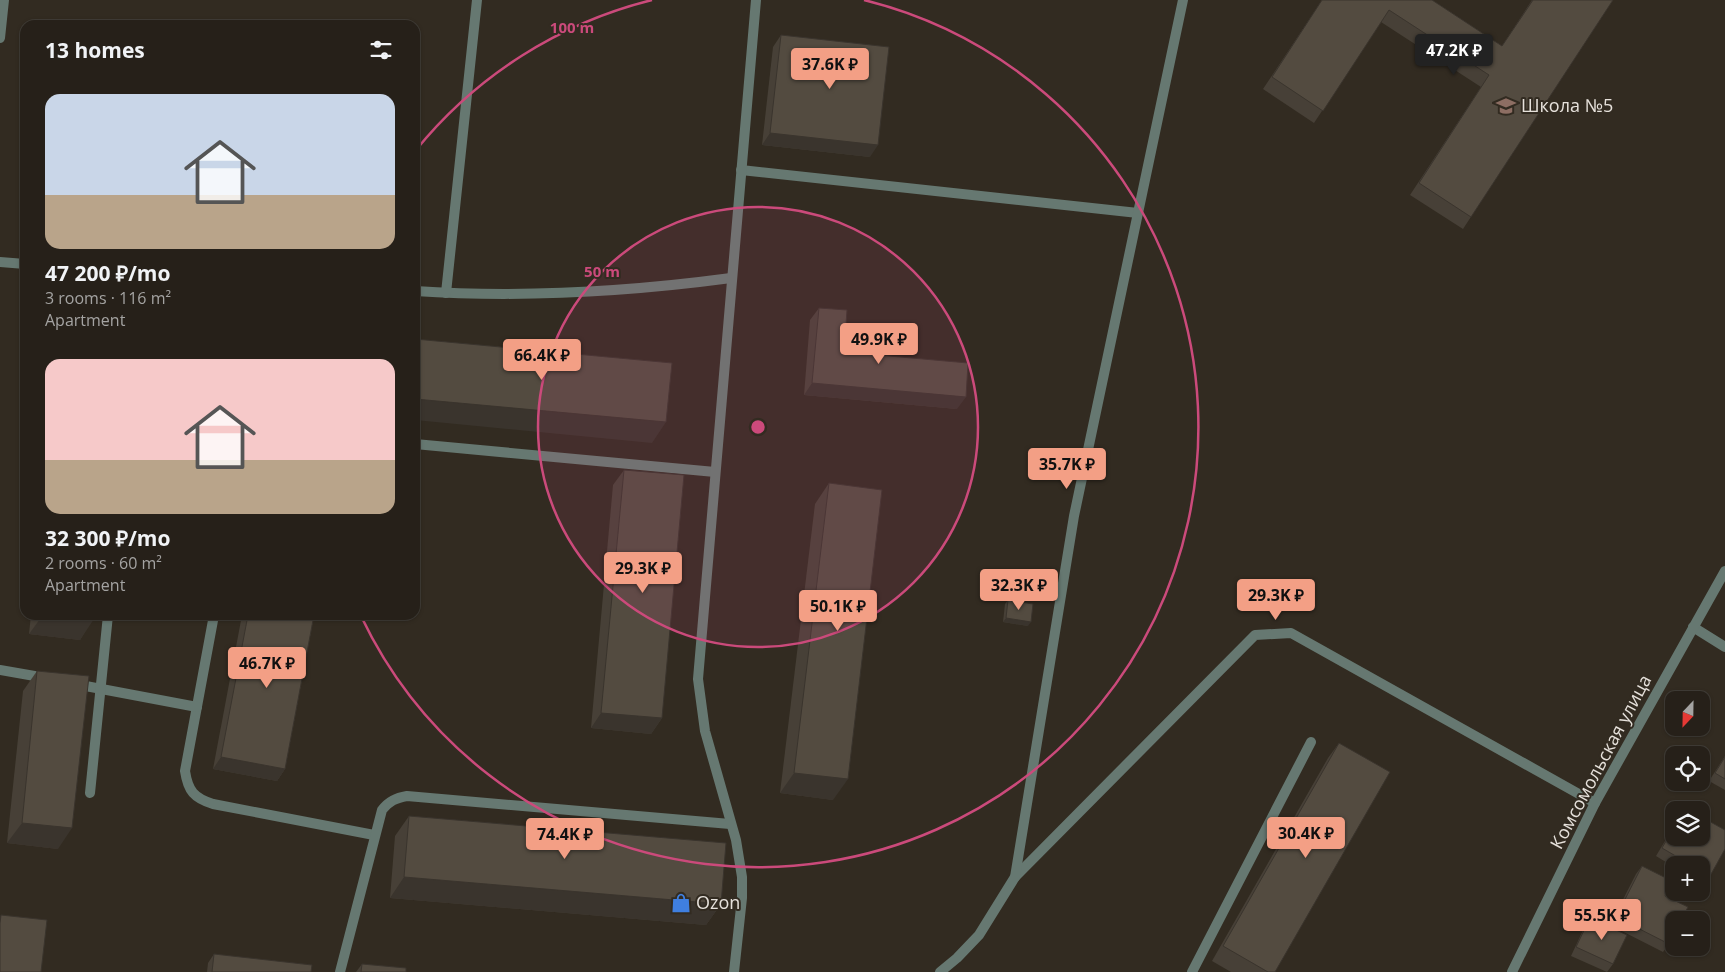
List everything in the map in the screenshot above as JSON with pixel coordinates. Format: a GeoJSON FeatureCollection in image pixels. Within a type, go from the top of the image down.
{"type":"FeatureCollection","features":[{"type":"Feature","properties":{"kind":"street"},"geometry":{"type":"LineString","coordinates":[[0,38],[4,0]]}},
{"type":"Feature","properties":{"kind":"street"},"geometry":{"type":"LineString","coordinates":[[446,293],[477,0]]}},
{"type":"Feature","properties":{"kind":"street"},"geometry":{"type":"LineString","coordinates":[[734,972],[742,898],[739,856],[705,731],[698,679],[756,0]]}},
{"type":"Feature","properties":{"kind":"street"},"geometry":{"type":"LineString","coordinates":[[1015,877],[1074,516],[1183,0]]}},
{"type":"Feature","properties":{"kind":"street"},"geometry":{"type":"LineString","coordinates":[[741,170],[1138,213]]}},
{"type":"Feature","properties":{"kind":"street"},"geometry":{"type":"LineString","coordinates":[[0,262],[20,264]]}},
{"type":"Feature","properties":{"kind":"street"},"geometry":{"type":"LineString","coordinates":[[420,291],[541,294],[604,291],[731,278]]}},
{"type":"Feature","properties":{"kind":"street"},"geometry":{"type":"LineString","coordinates":[[420,444],[715,472]]}},
{"type":"Feature","properties":{"kind":"street","name":"Комсомольская улица"},"geometry":{"type":"LineString","coordinates":[[1512,972],[1595,803],[1725,571]]}},
{"type":"Feature","properties":{"kind":"street"},"geometry":{"type":"LineString","coordinates":[[90,793],[108,620]]}},
{"type":"Feature","properties":{"kind":"street"},"geometry":{"type":"LineString","coordinates":[[213,620],[185,771],[187,784],[193,794],[202,800],[374,834]]}},
{"type":"Feature","properties":{"kind":"street"},"geometry":{"type":"LineString","coordinates":[[1693,627],[1725,647]]}},
{"type":"Feature","properties":{"kind":"street"},"geometry":{"type":"LineString","coordinates":[[940,972],[957,958],[979,935],[1015,877],[1256,635],[1291,633],[1595,803]]}},
{"type":"Feature","properties":{"kind":"street"},"geometry":{"type":"LineString","coordinates":[[0,670],[197,707]]}},
{"type":"Feature","properties":{"kind":"street"},"geometry":{"type":"LineString","coordinates":[[1192,972],[1311,742]]}},
{"type":"Feature","properties":{"kind":"street"},"geometry":{"type":"LineString","coordinates":[[340,972],[374,834],[382,810],[388,803],[397,798],[407,796],[730,824]]}},
{"type":"Feature","properties":{"kind":"building","name":"Школа №5"},"geometry":{"type":"Polygon","coordinates":[[[1322,0],[1432,0],[1502,46],[1533,0],[1613,0],[1471,217],[1419,183],[1489,75],[1389,10],[1323,111],[1272,77],[1322,0]]]}},
{"type":"Feature","properties":{"kind":"building"},"geometry":{"type":"Polygon","coordinates":[[[781,35],[889,47],[878,145],[770,133],[781,35]]]}},
{"type":"Feature","properties":{"kind":"building"},"geometry":{"type":"Polygon","coordinates":[[[819,308],[847,310],[844,352],[968,363],[966,397],[812,383],[819,308]]]}},
{"type":"Feature","properties":{"kind":"building"},"geometry":{"type":"Polygon","coordinates":[[[420,339],[672,363],[666,422],[420,399],[420,339]]]}},
{"type":"Feature","properties":{"kind":"building"},"geometry":{"type":"Polygon","coordinates":[[[624,470],[684,475],[662,718],[601,713],[624,470]]]}},
{"type":"Feature","properties":{"kind":"building"},"geometry":{"type":"Polygon","coordinates":[[[829,483],[882,490],[848,779],[794,773],[829,483]]]}},
{"type":"Feature","properties":{"kind":"building"},"geometry":{"type":"Polygon","coordinates":[[[1008,600],[1033,604],[1031,622],[1006,618],[1008,600]]]}},
{"type":"Feature","properties":{"kind":"building"},"geometry":{"type":"Polygon","coordinates":[[[247,620],[313,620],[285,769],[221,757],[247,620]]]}},
{"type":"Feature","properties":{"kind":"building"},"geometry":{"type":"Polygon","coordinates":[[[37,671],[89,676],[72,828],[22,823],[37,671]]]}},
{"type":"Feature","properties":{"kind":"building"},"geometry":{"type":"Polygon","coordinates":[[[1339,743],[1390,772],[1275,972],[1268,972],[1223,946],[1339,743]]]}},
{"type":"Feature","properties":{"kind":"building"},"geometry":{"type":"Polygon","coordinates":[[[1725,757],[1725,779],[1715,773],[1725,757]]]}},
{"type":"Feature","properties":{"kind":"building"},"geometry":{"type":"Polygon","coordinates":[[[409,816],[726,843],[721,904],[404,877],[409,816]]]}},
{"type":"Feature","properties":{"kind":"building"},"geometry":{"type":"Polygon","coordinates":[[[1710,822],[1725,830],[1725,849],[1710,876],[1710,856],[1676,856],[1662,848],[1665,843],[1665,846],[1710,846],[1710,822]]]}},
{"type":"Feature","properties":{"kind":"building"},"geometry":{"type":"Polygon","coordinates":[[[1642,866],[1665,878],[1665,901],[1675,901],[1688,907],[1686,911],[1665,911],[1665,942],[1616,917],[1642,866]]]}},
{"type":"Feature","properties":{"kind":"building"},"geometry":{"type":"Polygon","coordinates":[[[1,915],[47,920],[41,972],[0,972],[1,915]]]}},
{"type":"Feature","properties":{"kind":"building"},"geometry":{"type":"Polygon","coordinates":[[[1590,918],[1627,935],[1613,964],[1576,947],[1590,918]]]}},
{"type":"Feature","properties":{"kind":"building"},"geometry":{"type":"Polygon","coordinates":[[[214,954],[312,965],[311,972],[212,972],[214,954]]]}},
{"type":"Feature","properties":{"kind":"building"},"geometry":{"type":"Polygon","coordinates":[[[362,964],[406,968],[406,972],[361,972],[362,964]]]}},
{"type":"Feature","properties":{"kind":"place","name":"Школа №5"},"geometry":{"type":"Point","coordinates":[1506,106]}},
{"type":"Feature","properties":{"kind":"place","name":"Ozon"},"geometry":{"type":"Point","coordinates":[681,903]}}]}
